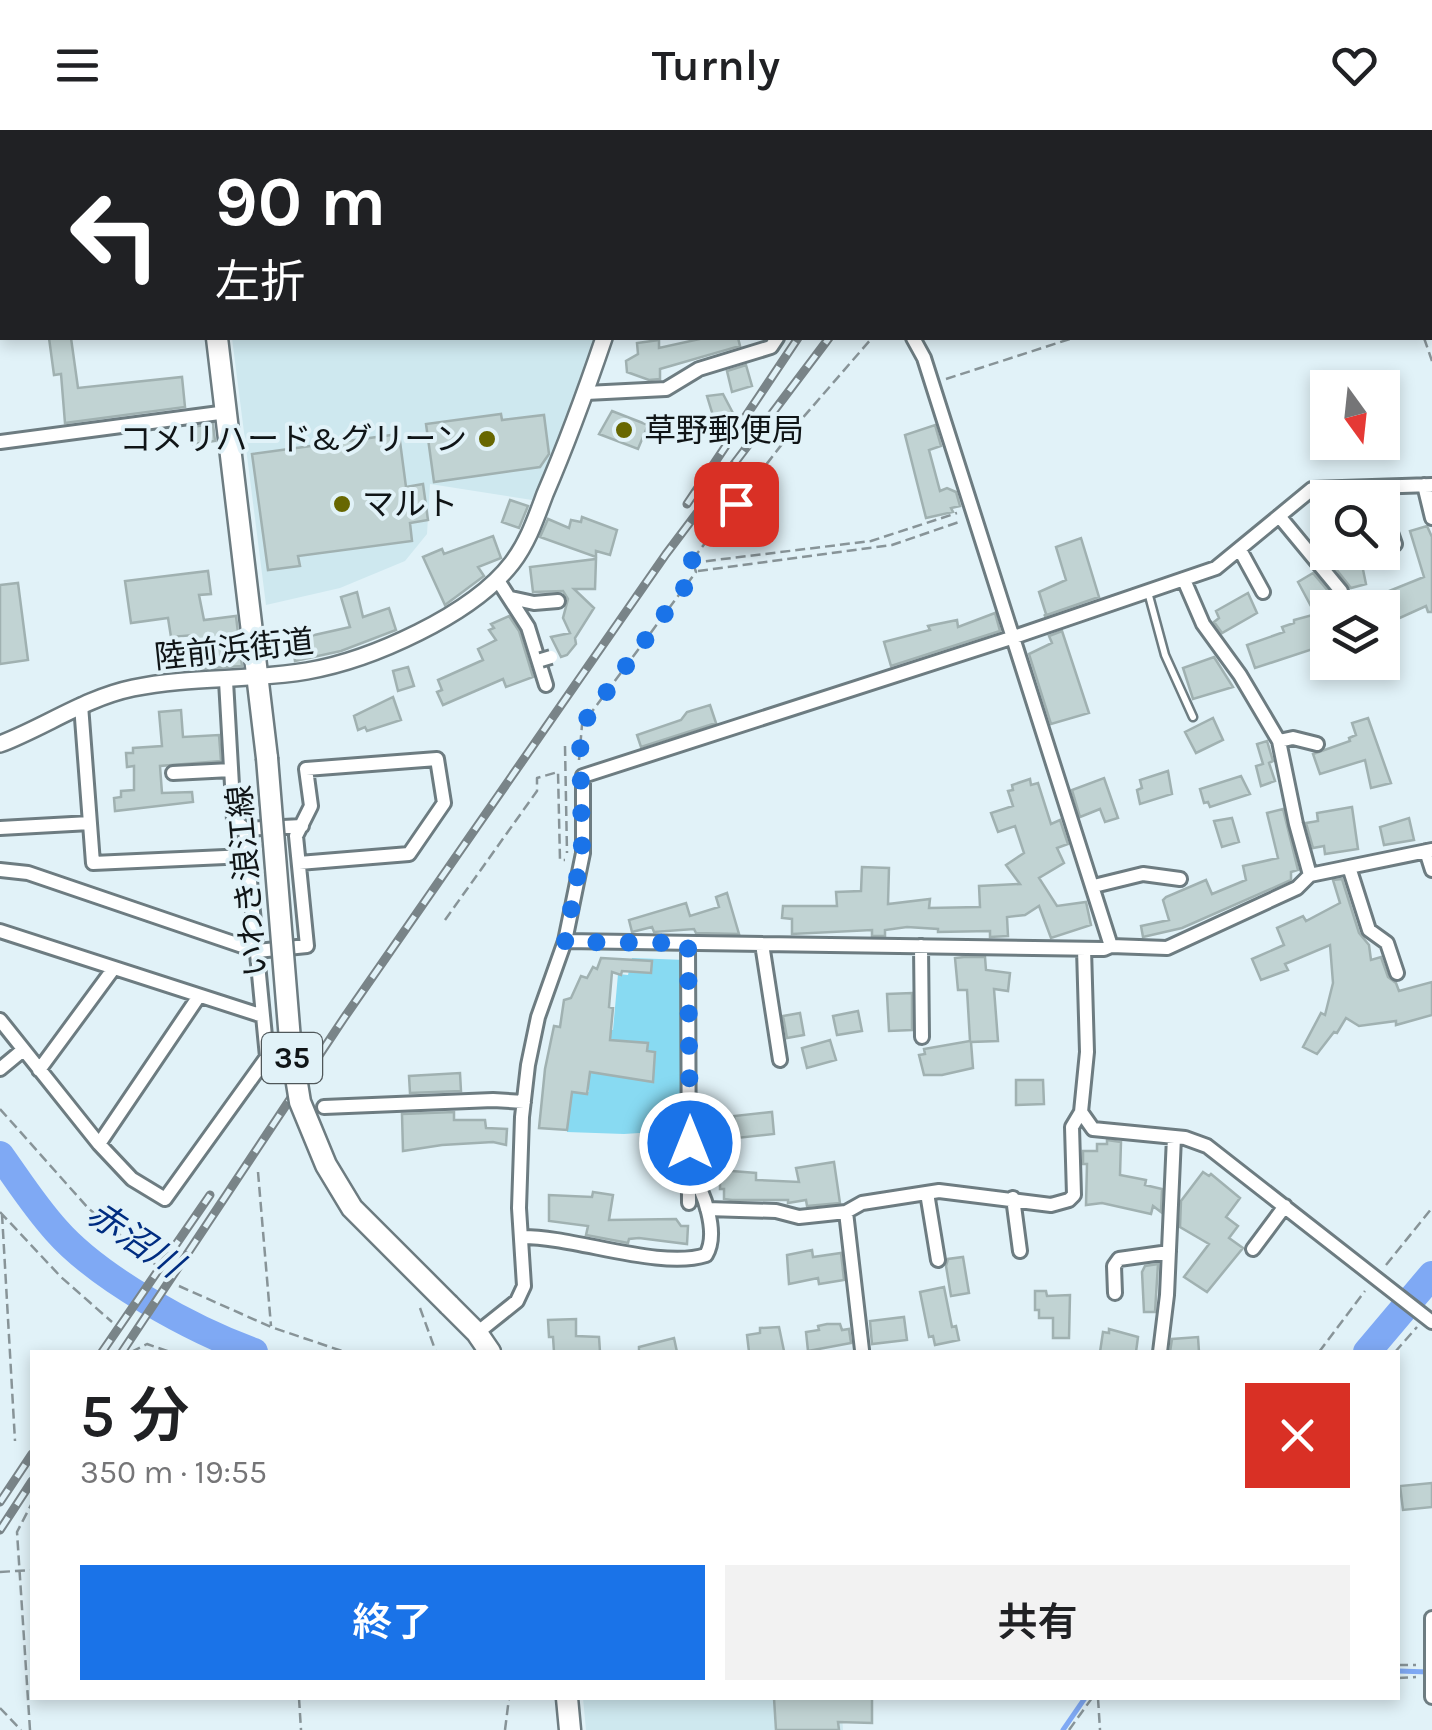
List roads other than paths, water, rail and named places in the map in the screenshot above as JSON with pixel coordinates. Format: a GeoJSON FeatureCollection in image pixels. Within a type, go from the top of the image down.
{"type":"FeatureCollection","features":[{"type":"Feature","properties":{"kind":"main road","name":"いわき浪江線"},"geometry":{"type":"LineString","coordinates":[[217,340],[267,758],[290,1040],[300,1102],[326,1165],[352,1208],[478,1333],[489,1350]]}},
{"type":"Feature","properties":{"kind":"main road"},"geometry":{"type":"LineString","coordinates":[[567,1700],[570,1730]]}},
{"type":"Feature","properties":{"kind":"street","name":"陸前浜街道"},"geometry":{"type":"LineString","coordinates":[[0,744],[82,705],[130,688],[258,679],[368,656],[450,613],[498,580],[524,544],[586,393],[603,340]]}},
{"type":"Feature","properties":{"kind":"street"},"geometry":{"type":"LineString","coordinates":[[586,393],[666,389],[699,369],[771,347],[775,340]]}},
{"type":"Feature","properties":{"kind":"street"},"geometry":{"type":"LineString","coordinates":[[914,340],[974,512],[1112,946]]}},
{"type":"Feature","properties":{"kind":"street"},"geometry":{"type":"LineString","coordinates":[[0,442],[227,412]]}},
{"type":"Feature","properties":{"kind":"street"},"geometry":{"type":"LineString","coordinates":[[1400,489],[1428,486],[1432,518]]}},
{"type":"Feature","properties":{"kind":"street"},"geometry":{"type":"LineString","coordinates":[[478,1333],[522,1292],[519,1208],[524,1102],[538,1016],[565,942],[582,852],[583,776],[1216,568],[1310,491]]}},
{"type":"Feature","properties":{"kind":"street"},"geometry":{"type":"LineString","coordinates":[[1279,516],[1340,590]]}},
{"type":"Feature","properties":{"kind":"street"},"geometry":{"type":"LineString","coordinates":[[1240,550],[1263,592]]}},
{"type":"Feature","properties":{"kind":"street"},"geometry":{"type":"LineString","coordinates":[[498,580],[512,598],[544,659],[546,685]]}},
{"type":"Feature","properties":{"kind":"street"},"geometry":{"type":"LineString","coordinates":[[1184,580],[1203,624],[1279,740],[1310,876]]}},
{"type":"Feature","properties":{"kind":"street"},"geometry":{"type":"LineString","coordinates":[[512,598],[534,603],[558,601]]}},
{"type":"Feature","properties":{"kind":"street"},"geometry":{"type":"LineString","coordinates":[[0,1020],[132,1179],[164,1199],[266,1057],[245,830],[234,820],[226,680]]}},
{"type":"Feature","properties":{"kind":"street"},"geometry":{"type":"LineString","coordinates":[[82,705],[93,863],[247,856]]}},
{"type":"Feature","properties":{"kind":"street"},"geometry":{"type":"LineString","coordinates":[[1279,740],[1293,738],[1317,744]]}},
{"type":"Feature","properties":{"kind":"street"},"geometry":{"type":"LineString","coordinates":[[0,870],[28,873],[257,951],[307,946],[296,836],[311,806],[306,769],[437,759],[444,803],[409,854],[299,863]]}},
{"type":"Feature","properties":{"kind":"street"},"geometry":{"type":"LineString","coordinates":[[173,773],[231,770]]}},
{"type":"Feature","properties":{"kind":"street"},"geometry":{"type":"LineString","coordinates":[[0,828],[90,823]]}},
{"type":"Feature","properties":{"kind":"street"},"geometry":{"type":"LineString","coordinates":[[245,830],[302,826]]}},
{"type":"Feature","properties":{"kind":"street"},"geometry":{"type":"LineString","coordinates":[[565,942],[1167,948],[1272,901],[1310,876],[1429,850],[1432,870]]}},
{"type":"Feature","properties":{"kind":"street"},"geometry":{"type":"LineString","coordinates":[[1348,867],[1368,930],[1387,943],[1397,973]]}},
{"type":"Feature","properties":{"kind":"street"},"geometry":{"type":"LineString","coordinates":[[1094,886],[1143,874],[1180,879]]}},
{"type":"Feature","properties":{"kind":"street"},"geometry":{"type":"LineString","coordinates":[[0,931],[263,1016]]}},
{"type":"Feature","properties":{"kind":"street"},"geometry":{"type":"LineString","coordinates":[[688,943],[689,1203]]}},
{"type":"Feature","properties":{"kind":"street"},"geometry":{"type":"LineString","coordinates":[[762,944],[780,1060]]}},
{"type":"Feature","properties":{"kind":"street"},"geometry":{"type":"LineString","coordinates":[[921,946],[922,1037]]}},
{"type":"Feature","properties":{"kind":"street"},"geometry":{"type":"LineString","coordinates":[[707,1209],[776,1211],[799,1217],[846,1212],[862,1203],[926,1193],[963,1192],[1051,1205],[1069,1200],[1074,1195],[1072,1127],[1081,1112],[1087,1052],[1084,948]]}},
{"type":"Feature","properties":{"kind":"street"},"geometry":{"type":"LineString","coordinates":[[39,1070],[114,968]]}},
{"type":"Feature","properties":{"kind":"street"},"geometry":{"type":"LineString","coordinates":[[100,1144],[199,996]]}},
{"type":"Feature","properties":{"kind":"street"},"geometry":{"type":"LineString","coordinates":[[0,1069],[23,1050]]}},
{"type":"Feature","properties":{"kind":"street"},"geometry":{"type":"LineString","coordinates":[[324,1107],[524,1102]]}},
{"type":"Feature","properties":{"kind":"street"},"geometry":{"type":"LineString","coordinates":[[1081,1112],[1093,1129],[1174,1136],[1207,1146],[1429,1320]]}},
{"type":"Feature","properties":{"kind":"street"},"geometry":{"type":"LineString","coordinates":[[1160,1350],[1174,1136]]}},
{"type":"Feature","properties":{"kind":"street"},"geometry":{"type":"LineString","coordinates":[[521,1236],[694,1259],[710,1252],[707,1209],[690,1171]]}},
{"type":"Feature","properties":{"kind":"street"},"geometry":{"type":"LineString","coordinates":[[926,1193],[938,1260]]}},
{"type":"Feature","properties":{"kind":"street"},"geometry":{"type":"LineString","coordinates":[[1012,1198],[1020,1251]]}},
{"type":"Feature","properties":{"kind":"street"},"geometry":{"type":"LineString","coordinates":[[1253,1249],[1285,1206]]}},
{"type":"Feature","properties":{"kind":"street"},"geometry":{"type":"LineString","coordinates":[[846,1212],[862,1350]]}},
{"type":"Feature","properties":{"kind":"street"},"geometry":{"type":"LineString","coordinates":[[1115,1293],[1114,1266],[1118,1259],[1168,1252]]}},
{"type":"Feature","properties":{"kind":"street"},"geometry":{"type":"LineString","coordinates":[[1432,1618],[1432,1697]]}},
{"type":"Feature","properties":{"kind":"lane"},"geometry":{"type":"LineString","coordinates":[[1148,592],[1165,655],[1193,717]]}},
{"type":"Feature","properties":{"kind":"waterway","name":"赤沼川"},"geometry":{"type":"LineString","coordinates":[[0,1155],[48,1221],[96,1267],[176,1317],[249,1350]]}},
{"type":"Feature","properties":{"kind":"waterway","name":"赤沼川"},"geometry":{"type":"LineString","coordinates":[[1369,1350],[1432,1275]]}},
{"type":"Feature","properties":{"kind":"waterway"},"geometry":{"type":"LineString","coordinates":[[1400,1671],[1429,1672]]}},
{"type":"Feature","properties":{"kind":"waterway"},"geometry":{"type":"LineString","coordinates":[[1063,1730],[1084,1700]]}},
{"type":"Feature","properties":{"kind":"railway"},"geometry":{"type":"LineString","coordinates":[[687,504],[797,340]]}},
{"type":"Feature","properties":{"kind":"railway"},"geometry":{"type":"LineString","coordinates":[[123,1350],[344,1018],[666,554],[827,340]]}},
{"type":"Feature","properties":{"kind":"railway"},"geometry":{"type":"LineString","coordinates":[[103,1350],[210,1195]]}},
{"type":"Feature","properties":{"kind":"railway"},"geometry":{"type":"LineString","coordinates":[[0,1502],[30,1457]]}},
{"type":"Feature","properties":{"kind":"railway"},"geometry":{"type":"LineString","coordinates":[[0,1530],[30,1484]]}},
{"type":"Feature","properties":{"kind":"place","name":"草野郵便局"},"geometry":{"type":"Point","coordinates":[624,430]}},
{"type":"Feature","properties":{"kind":"place","name":"コメリハード&グリーン"},"geometry":{"type":"Point","coordinates":[487,439]}},
{"type":"Feature","properties":{"kind":"place","name":"マルト"},"geometry":{"type":"Point","coordinates":[342,504]}}]}
